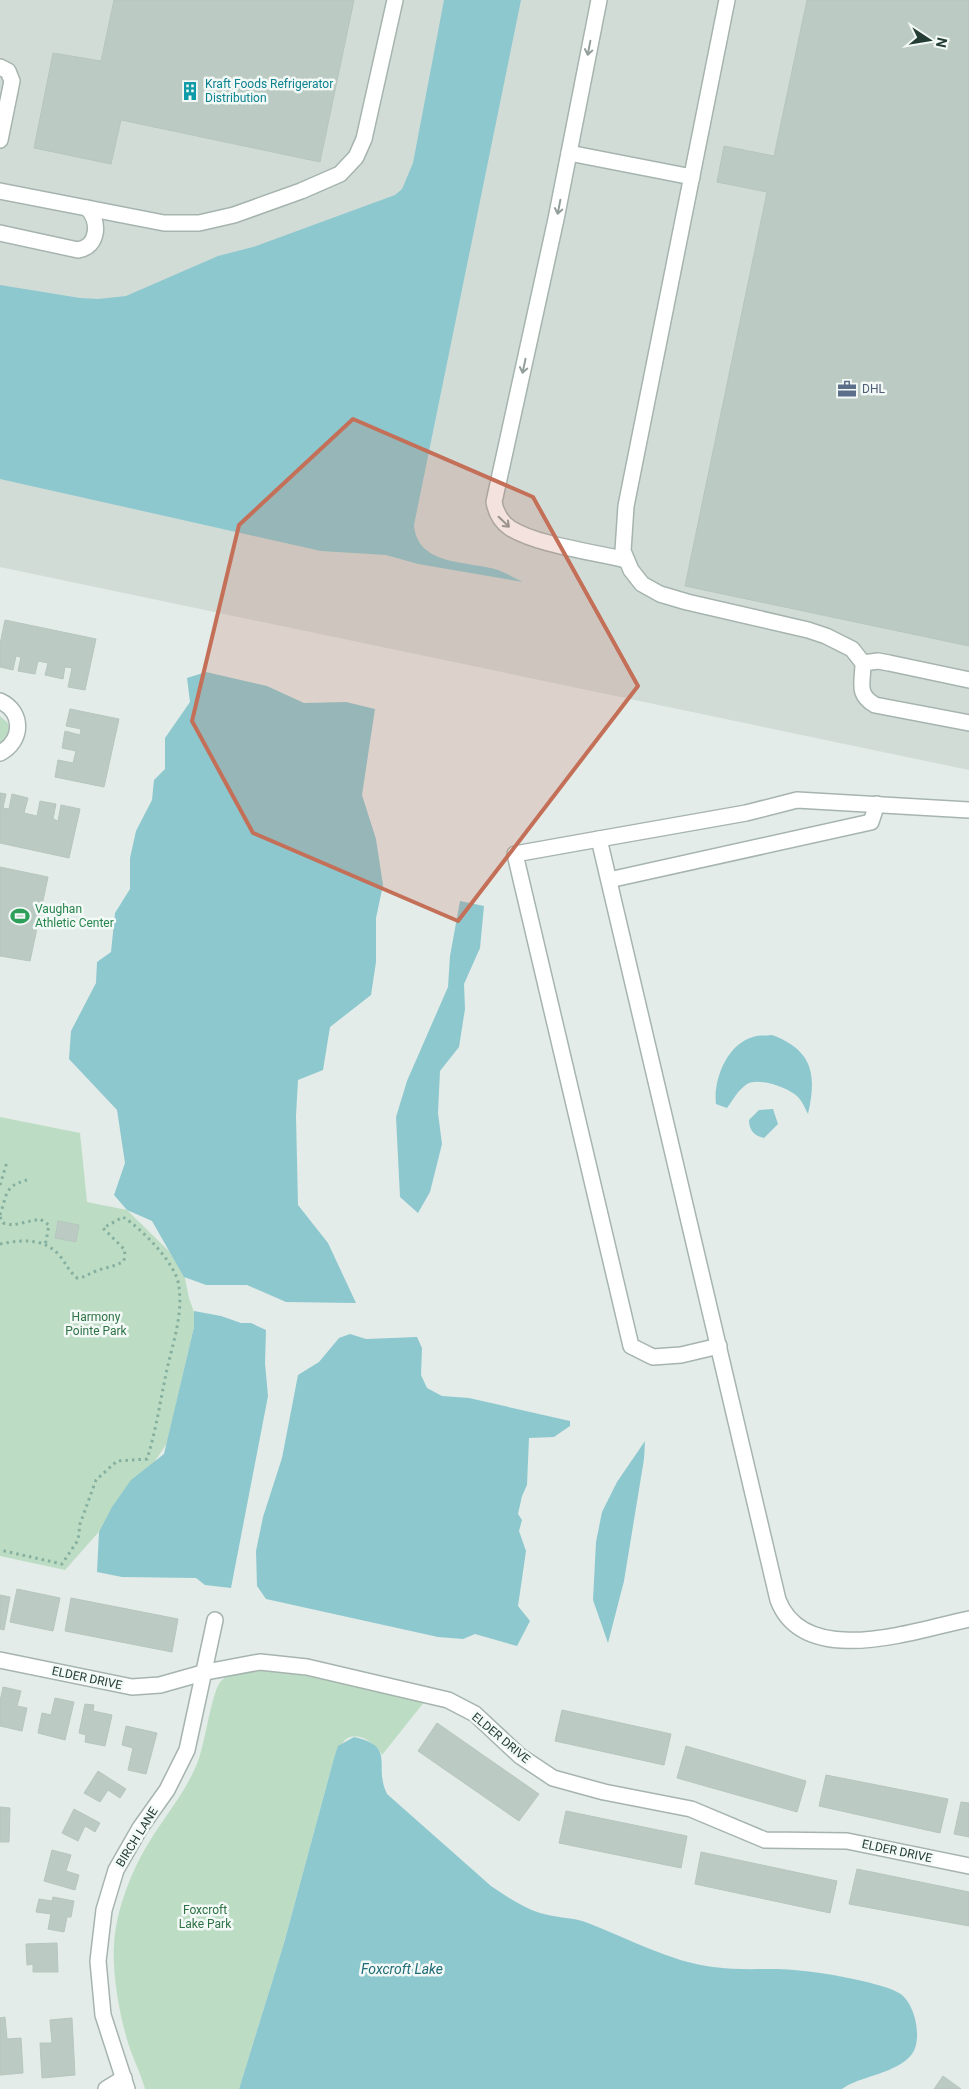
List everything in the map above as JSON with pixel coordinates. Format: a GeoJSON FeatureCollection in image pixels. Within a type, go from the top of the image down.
{"type":"FeatureCollection","features":[{"type":"Feature","properties":{"kind":"street"},"geometry":{"type":"LineString","coordinates":[[0,191],[164,223],[198,223],[234,215],[301,191],[340,174],[356,157],[364,139],[394,0]]}},
{"type":"Feature","properties":{"kind":"street"},"geometry":{"type":"LineString","coordinates":[[599,0],[569,153],[494,502],[497,515],[509,527],[529,537],[626,560]]}},
{"type":"Feature","properties":{"kind":"street"},"geometry":{"type":"LineString","coordinates":[[727,0],[626,506],[623,552],[631,570],[642,584],[660,594],[808,630],[852,649],[863,663],[862,690],[865,699],[875,705],[969,723]]}},
{"type":"Feature","properties":{"kind":"street"},"geometry":{"type":"LineString","coordinates":[[0,67],[8,71],[12,81],[0,140]]}},
{"type":"Feature","properties":{"kind":"street"},"geometry":{"type":"LineString","coordinates":[[569,153],[692,177]]}},
{"type":"Feature","properties":{"kind":"street"},"geometry":{"type":"LineString","coordinates":[[0,233],[84,250],[89,246],[95,234],[95,220],[87,208]]}},
{"type":"Feature","properties":{"kind":"street"},"geometry":{"type":"LineString","coordinates":[[863,663],[884,662],[969,680]]}},
{"type":"Feature","properties":{"kind":"street"},"geometry":{"type":"LineString","coordinates":[[0,701],[10,707],[17,716],[19,727],[17,737],[10,747],[0,753]]}},
{"type":"Feature","properties":{"kind":"street"},"geometry":{"type":"LineString","coordinates":[[719,1346],[681,1355],[653,1356],[631,1346],[515,854],[746,813],[796,800],[969,810]]}},
{"type":"Feature","properties":{"kind":"street"},"geometry":{"type":"LineString","coordinates":[[609,880],[871,822],[877,804]]}},
{"type":"Feature","properties":{"kind":"street"},"geometry":{"type":"LineString","coordinates":[[599,839],[782,1612],[804,1631],[826,1639],[855,1641],[969,1619]]}},
{"type":"Feature","properties":{"kind":"street","name":"BIRCH LANE"},"geometry":{"type":"LineString","coordinates":[[125,2084],[103,2015],[98,1961],[104,1910],[116,1870],[140,1828],[168,1790],[188,1750],[206,1672],[215,1620]]}},
{"type":"Feature","properties":{"kind":"street","name":"ELDER DRIVE"},"geometry":{"type":"LineString","coordinates":[[0,1660],[132,1687],[160,1685],[206,1672],[260,1662],[307,1667],[448,1700],[475,1714],[520,1756],[553,1778],[604,1792],[691,1809],[765,1840],[847,1841],[969,1866]]}},
{"type":"Feature","properties":{"kind":"street"},"geometry":{"type":"LineString","coordinates":[[106,2089],[125,2084]]}},
{"type":"Feature","properties":{"kind":"path"},"geometry":{"type":"LineString","coordinates":[[0,1185],[7,1162]]}},
{"type":"Feature","properties":{"kind":"path"},"geometry":{"type":"LineString","coordinates":[[27,1180],[14,1184],[6,1192],[0,1216],[3,1222],[13,1225],[40,1218],[49,1225],[44,1246]]}},
{"type":"Feature","properties":{"kind":"path"},"geometry":{"type":"LineString","coordinates":[[0,1244],[21,1239],[44,1246],[59,1255],[67,1269],[77,1278],[87,1277],[94,1271],[115,1267],[124,1261],[126,1250],[103,1228],[123,1217],[136,1226],[169,1265],[179,1285],[179,1312],[157,1422],[146,1459],[117,1460],[96,1480],[80,1524],[78,1540],[62,1564],[0,1550]]}},
{"type":"Feature","properties":{"kind":"highlighted area"},"geometry":{"type":"Polygon","coordinates":[[[353,419],[533,497],[638,686],[458,921],[253,833],[192,721],[239,525],[353,419]]]}},
{"type":"Feature","properties":{"kind":"shaded area"},"geometry":{"type":"Polygon","coordinates":[[[0,0],[969,0],[969,770],[0,567],[0,0]]]}},
{"type":"Feature","properties":{"kind":"green space"},"geometry":{"type":"Polygon","coordinates":[[[0,716],[8,723],[10,734],[0,746],[0,716]]]}},
{"type":"Feature","properties":{"kind":"green space","name":"Harmony Pointe Park"},"geometry":{"type":"Polygon","coordinates":[[[0,1117],[80,1133],[87,1202],[127,1210],[182,1264],[189,1298],[196,1318],[167,1443],[135,1491],[65,1570],[0,1556],[0,1117]]]}},
{"type":"Feature","properties":{"kind":"green space","name":"Foxcroft Lake Park"},"geometry":{"type":"Polygon","coordinates":[[[275,1669],[425,1701],[382,1755],[372,1743],[355,1736],[345,1740],[334,1758],[284,1943],[239,2089],[145,2089],[126,2035],[115,1983],[115,1931],[126,1890],[137,1863],[194,1772],[201,1753],[215,1695],[221,1681],[232,1673],[239,1671],[275,1669]]]}},
{"type":"Feature","properties":{"kind":"water"},"geometry":{"type":"Polygon","coordinates":[[[444,0],[521,0],[414,525],[417,538],[424,548],[433,554],[444,559],[495,569],[523,582],[418,564],[386,555],[321,551],[0,479],[0,285],[80,298],[98,299],[126,296],[218,256],[253,247],[395,195],[402,189],[413,163],[444,0]]]}},
{"type":"Feature","properties":{"kind":"water"},"geometry":{"type":"Polygon","coordinates":[[[206,672],[267,686],[304,703],[346,702],[375,709],[362,795],[376,839],[383,885],[376,918],[376,962],[371,995],[330,1027],[323,1070],[298,1080],[296,1116],[298,1205],[328,1243],[356,1303],[286,1302],[247,1285],[206,1285],[184,1277],[152,1221],[127,1210],[114,1195],[125,1163],[117,1110],[69,1059],[71,1031],[96,983],[97,962],[111,952],[115,913],[130,889],[130,858],[136,831],[152,800],[154,780],[165,769],[165,738],[190,702],[187,678],[206,672]]]}},
{"type":"Feature","properties":{"kind":"water"},"geometry":{"type":"Polygon","coordinates":[[[460,901],[484,906],[480,948],[464,984],[465,1009],[459,1047],[440,1071],[438,1113],[442,1144],[430,1192],[418,1213],[400,1197],[396,1117],[407,1081],[448,987],[450,956],[460,901]]]}},
{"type":"Feature","properties":{"kind":"water"},"geometry":{"type":"Polygon","coordinates":[[[772,1035],[796,1048],[804,1056],[809,1066],[812,1087],[808,1114],[801,1100],[794,1094],[774,1084],[759,1082],[752,1082],[744,1086],[727,1108],[716,1104],[717,1084],[729,1055],[744,1041],[755,1036],[772,1035]]]}},
{"type":"Feature","properties":{"kind":"water"},"geometry":{"type":"Polygon","coordinates":[[[773,1109],[778,1124],[764,1138],[757,1136],[751,1130],[749,1120],[759,1110],[773,1109]]]}},
{"type":"Feature","properties":{"kind":"water"},"geometry":{"type":"Polygon","coordinates":[[[194,1311],[221,1316],[241,1323],[251,1323],[266,1330],[265,1363],[268,1396],[231,1588],[205,1585],[196,1578],[122,1577],[97,1572],[99,1532],[112,1507],[131,1480],[164,1454],[194,1327],[194,1311]]]}},
{"type":"Feature","properties":{"kind":"water"},"geometry":{"type":"Polygon","coordinates":[[[350,1334],[366,1339],[417,1337],[422,1348],[421,1375],[427,1388],[442,1396],[469,1398],[570,1421],[570,1426],[554,1437],[529,1438],[527,1485],[522,1496],[518,1514],[522,1520],[519,1531],[526,1551],[518,1606],[530,1621],[517,1646],[475,1634],[463,1639],[438,1637],[266,1599],[257,1586],[256,1551],[263,1517],[282,1458],[298,1375],[319,1362],[339,1338],[350,1334]]]}},
{"type":"Feature","properties":{"kind":"water"},"geometry":{"type":"Polygon","coordinates":[[[645,1441],[644,1459],[624,1581],[608,1643],[593,1600],[596,1542],[602,1512],[617,1482],[645,1441]]]}},
{"type":"Feature","properties":{"kind":"water","name":"Foxcroft Lake"},"geometry":{"type":"Polygon","coordinates":[[[354,1737],[367,1741],[380,1752],[383,1784],[387,1794],[491,1886],[514,1901],[540,1913],[588,1923],[649,1949],[697,1964],[729,1969],[777,1969],[811,1972],[856,1979],[891,1989],[905,1998],[916,2021],[917,2039],[912,2054],[897,2066],[842,2089],[239,2089],[284,1943],[334,1758],[338,1746],[354,1737]]]}},
{"type":"Feature","properties":{"kind":"building","name":"Kraft Foods Refrigerator Distribution"},"geometry":{"type":"Polygon","coordinates":[[[114,0],[354,0],[320,162],[121,120],[111,164],[34,148],[53,53],[101,61],[114,0]]]}},
{"type":"Feature","properties":{"kind":"building","name":"DHL"},"geometry":{"type":"Polygon","coordinates":[[[807,0],[969,0],[969,646],[685,586],[767,192],[717,182],[724,146],[774,156],[807,0]]]}},
{"type":"Feature","properties":{"kind":"building"},"geometry":{"type":"Polygon","coordinates":[[[5,620],[96,639],[85,690],[68,687],[72,668],[65,667],[63,679],[45,675],[48,663],[38,661],[35,674],[18,671],[21,657],[16,656],[13,670],[0,667],[0,644],[5,620]]]}},
{"type":"Feature","properties":{"kind":"building"},"geometry":{"type":"Polygon","coordinates":[[[70,709],[119,719],[104,787],[55,777],[58,760],[73,763],[76,751],[62,748],[65,731],[80,735],[81,729],[66,726],[70,709]]]}},
{"type":"Feature","properties":{"kind":"building"},"geometry":{"type":"Polygon","coordinates":[[[0,793],[6,794],[3,808],[9,809],[12,794],[28,798],[24,813],[37,816],[40,801],[56,804],[53,819],[58,821],[61,805],[80,809],[69,858],[0,843],[0,793]]]}},
{"type":"Feature","properties":{"kind":"building","name":"Vaughan Athletic Center"},"geometry":{"type":"Polygon","coordinates":[[[0,867],[48,877],[30,961],[0,956],[0,867]]]}},
{"type":"Feature","properties":{"kind":"building"},"geometry":{"type":"Polygon","coordinates":[[[58,1221],[79,1225],[76,1242],[55,1238],[58,1221]]]}},
{"type":"Feature","properties":{"kind":"building"},"geometry":{"type":"Polygon","coordinates":[[[17,1589],[60,1598],[53,1631],[10,1622],[17,1589]]]}},
{"type":"Feature","properties":{"kind":"building"},"geometry":{"type":"Polygon","coordinates":[[[0,1595],[10,1597],[4,1630],[0,1629],[0,1595]]]}},
{"type":"Feature","properties":{"kind":"building"},"geometry":{"type":"Polygon","coordinates":[[[71,1598],[178,1619],[172,1652],[65,1631],[71,1598]]]}},
{"type":"Feature","properties":{"kind":"building"},"geometry":{"type":"Polygon","coordinates":[[[3,1687],[21,1691],[17,1706],[27,1708],[22,1731],[0,1726],[0,1701],[3,1687]]]}},
{"type":"Feature","properties":{"kind":"building"},"geometry":{"type":"Polygon","coordinates":[[[55,1698],[74,1702],[65,1740],[38,1733],[42,1713],[51,1715],[55,1698]]]}},
{"type":"Feature","properties":{"kind":"building"},"geometry":{"type":"Polygon","coordinates":[[[85,1704],[94,1705],[93,1711],[112,1715],[105,1746],[85,1742],[86,1735],[79,1733],[85,1704]]]}},
{"type":"Feature","properties":{"kind":"building"},"geometry":{"type":"Polygon","coordinates":[[[562,1710],[671,1734],[664,1765],[555,1741],[562,1710]]]}},
{"type":"Feature","properties":{"kind":"building"},"geometry":{"type":"Polygon","coordinates":[[[437,1723],[539,1794],[519,1821],[418,1751],[437,1723]]]}},
{"type":"Feature","properties":{"kind":"building"},"geometry":{"type":"Polygon","coordinates":[[[126,1726],[157,1733],[146,1774],[128,1770],[133,1748],[122,1745],[126,1726]]]}},
{"type":"Feature","properties":{"kind":"building"},"geometry":{"type":"Polygon","coordinates":[[[686,1746],[806,1781],[797,1812],[677,1778],[686,1746]]]}},
{"type":"Feature","properties":{"kind":"building"},"geometry":{"type":"Polygon","coordinates":[[[98,1771],[126,1789],[120,1798],[108,1790],[100,1802],[84,1793],[98,1771]]]}},
{"type":"Feature","properties":{"kind":"building"},"geometry":{"type":"Polygon","coordinates":[[[826,1775],[948,1799],[940,1833],[819,1806],[826,1775]]]}},
{"type":"Feature","properties":{"kind":"building"},"geometry":{"type":"Polygon","coordinates":[[[961,1802],[969,1803],[969,1837],[954,1834],[961,1802]]]}},
{"type":"Feature","properties":{"kind":"building"},"geometry":{"type":"Polygon","coordinates":[[[0,1807],[10,1808],[9,1842],[0,1842],[0,1807]]]}},
{"type":"Feature","properties":{"kind":"building"},"geometry":{"type":"Polygon","coordinates":[[[74,1809],[100,1823],[95,1832],[85,1826],[78,1841],[62,1833],[74,1809]]]}},
{"type":"Feature","properties":{"kind":"building"},"geometry":{"type":"Polygon","coordinates":[[[566,1811],[687,1836],[681,1868],[559,1843],[566,1811]]]}},
{"type":"Feature","properties":{"kind":"building"},"geometry":{"type":"Polygon","coordinates":[[[52,1850],[71,1855],[66,1871],[79,1875],[75,1890],[44,1881],[52,1850]]]}},
{"type":"Feature","properties":{"kind":"building"},"geometry":{"type":"Polygon","coordinates":[[[701,1852],[837,1881],[830,1913],[695,1884],[701,1852]]]}},
{"type":"Feature","properties":{"kind":"building"},"geometry":{"type":"Polygon","coordinates":[[[857,1869],[969,1892],[969,1926],[849,1904],[857,1869]]]}},
{"type":"Feature","properties":{"kind":"building"},"geometry":{"type":"Polygon","coordinates":[[[53,1897],[74,1901],[71,1917],[67,1917],[64,1932],[48,1929],[51,1914],[36,1912],[39,1899],[52,1901],[53,1897]]]}},
{"type":"Feature","properties":{"kind":"building"},"geometry":{"type":"Polygon","coordinates":[[[57,1943],[58,1972],[33,1972],[33,1964],[27,1965],[26,1944],[57,1943]]]}},
{"type":"Feature","properties":{"kind":"building"},"geometry":{"type":"Polygon","coordinates":[[[5,2017],[7,2039],[21,2038],[23,2073],[0,2075],[0,2018],[5,2017]]]}},
{"type":"Feature","properties":{"kind":"building"},"geometry":{"type":"Polygon","coordinates":[[[72,2018],[75,2075],[42,2078],[40,2043],[52,2043],[50,2020],[72,2018]]]}},
{"type":"Feature","properties":{"kind":"building"},"geometry":{"type":"Polygon","coordinates":[[[943,2076],[961,2089],[934,2089],[943,2076]]]}},
{"type":"Feature","properties":{"kind":"place","name":"Kraft Foods Refrigerator Distribution"},"geometry":{"type":"Point","coordinates":[190,91]}},
{"type":"Feature","properties":{"kind":"place","name":"DHL"},"geometry":{"type":"Point","coordinates":[847,389]}},
{"type":"Feature","properties":{"kind":"place","name":"Vaughan Athletic Center"},"geometry":{"type":"Point","coordinates":[20,916]}}]}
